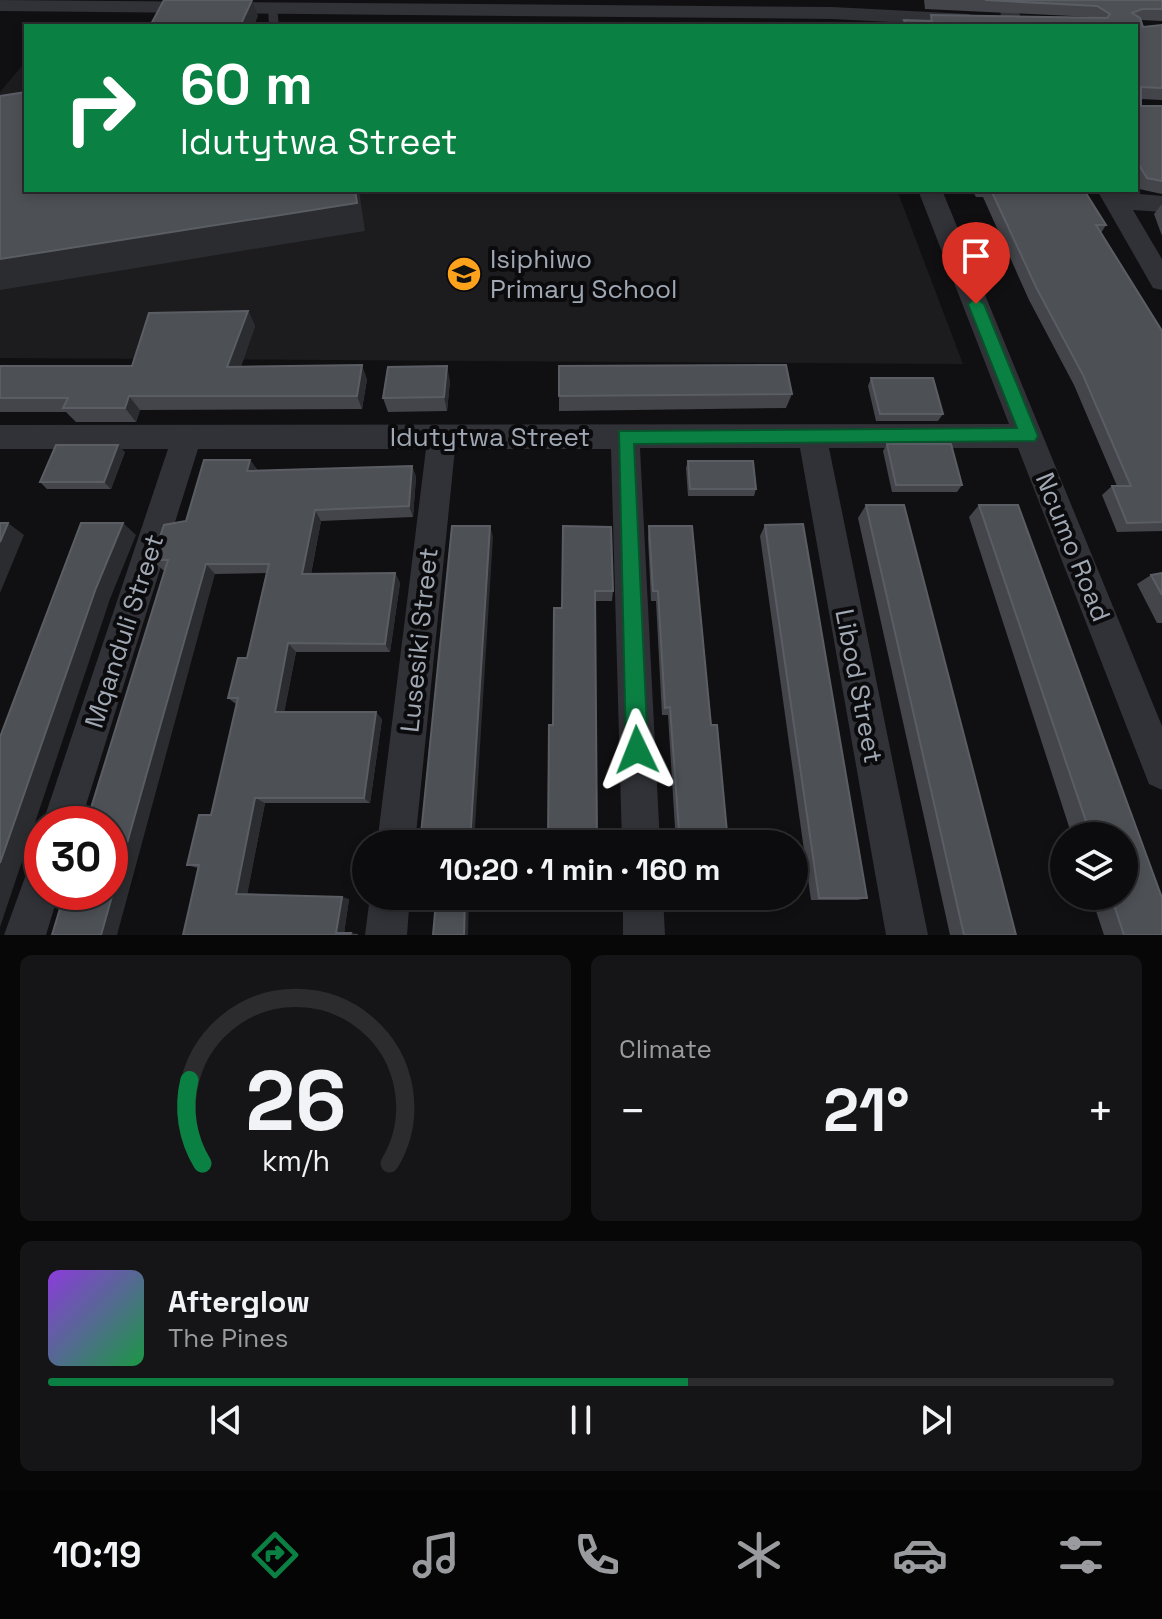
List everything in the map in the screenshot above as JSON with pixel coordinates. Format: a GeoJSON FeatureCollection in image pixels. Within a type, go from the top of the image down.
{"type":"FeatureCollection","features":[{"type":"Feature","properties":{"kind":"street"},"geometry":{"type":"LineString","coordinates":[[0,5],[273,17],[489,5],[867,13],[1006,22],[1007,0]]}},
{"type":"Feature","properties":{"kind":"street","name":"Ncumo Road"},"geometry":{"type":"LineString","coordinates":[[931,192],[1162,771]]}},
{"type":"Feature","properties":{"kind":"street"},"geometry":{"type":"LineString","coordinates":[[1112,195],[1162,204]]}},
{"type":"Feature","properties":{"kind":"street"},"geometry":{"type":"LineString","coordinates":[[1112,195],[1162,281]]}},
{"type":"Feature","properties":{"kind":"street"},"geometry":{"type":"LineString","coordinates":[[625,436],[640,830]]}},
{"type":"Feature","properties":{"kind":"street","name":"Libod Street"},"geometry":{"type":"LineString","coordinates":[[812,436],[907,935]]}},
{"type":"Feature","properties":{"kind":"street","name":"Idutytwa Street"},"geometry":{"type":"LineString","coordinates":[[1,439],[1029,436]]}},
{"type":"Feature","properties":{"kind":"street","name":"Mqanduli Street"},"geometry":{"type":"LineString","coordinates":[[67,806],[187,437]]}},
{"type":"Feature","properties":{"kind":"street","name":"Lusesiki Street"},"geometry":{"type":"LineString","coordinates":[[398,830],[442,437]]}},
{"type":"Feature","properties":{"kind":"street"},"geometry":{"type":"LineString","coordinates":[[25,935],[33,910]]}},
{"type":"Feature","properties":{"kind":"street"},"geometry":{"type":"LineString","coordinates":[[386,935],[389,910]]}},
{"type":"Feature","properties":{"kind":"street"},"geometry":{"type":"LineString","coordinates":[[643,910],[644,935]]}},
{"type":"Feature","properties":{"kind":"shaded area"},"geometry":{"type":"Polygon","coordinates":[[[58,22],[274,24],[56,24],[58,22]]]}},
{"type":"Feature","properties":{"kind":"shaded area","name":"Isiphiwo Primary School"},"geometry":{"type":"Polygon","coordinates":[[[24,63],[24,192],[898,192],[963,364],[0,358],[0,92],[24,63]]]}},
{"type":"Feature","properties":{"kind":"building"},"geometry":{"type":"Polygon","coordinates":[[[164,0],[252,0],[241,24],[151,24],[164,0]]]}},
{"type":"Feature","properties":{"kind":"building"},"geometry":{"type":"Polygon","coordinates":[[[985,0],[1162,0],[1162,9],[1142,9],[1132,13],[1140,18],[1143,27],[1162,25],[1162,88],[1141,87],[1141,106],[1162,106],[1162,181],[1147,178],[1138,163],[1138,24],[906,24],[904,20],[932,21],[931,15],[1107,18],[1110,14],[1097,6],[985,0]]]}},
{"type":"Feature","properties":{"kind":"building"},"geometry":{"type":"Polygon","coordinates":[[[24,92],[24,192],[355,192],[357,203],[0,259],[0,96],[24,92]]]}},
{"type":"Feature","properties":{"kind":"building"},"geometry":{"type":"Polygon","coordinates":[[[992,192],[1085,192],[1106,225],[1096,225],[1162,331],[1162,522],[1127,523],[1112,486],[1131,486],[1083,375],[1037,289],[992,192]]]}},
{"type":"Feature","properties":{"kind":"building"},"geometry":{"type":"Polygon","coordinates":[[[248,311],[227,367],[362,365],[357,396],[129,396],[125,408],[63,408],[68,398],[0,398],[0,366],[132,366],[149,313],[248,311]]]}},
{"type":"Feature","properties":{"kind":"building"},"geometry":{"type":"Polygon","coordinates":[[[786,365],[792,394],[559,396],[559,366],[786,365]]]}},
{"type":"Feature","properties":{"kind":"building"},"geometry":{"type":"Polygon","coordinates":[[[447,366],[444,397],[383,398],[388,367],[447,366]]]}},
{"type":"Feature","properties":{"kind":"building"},"geometry":{"type":"Polygon","coordinates":[[[871,378],[933,378],[943,414],[880,414],[871,378]]]}},
{"type":"Feature","properties":{"kind":"building"},"geometry":{"type":"Polygon","coordinates":[[[887,444],[951,444],[962,485],[896,485],[887,444]]]}},
{"type":"Feature","properties":{"kind":"building"},"geometry":{"type":"Polygon","coordinates":[[[56,445],[118,445],[104,482],[40,482],[56,445]]]}},
{"type":"Feature","properties":{"kind":"building"},"geometry":{"type":"Polygon","coordinates":[[[204,460],[250,460],[247,471],[412,466],[409,506],[315,510],[302,574],[395,573],[385,644],[288,643],[275,712],[376,712],[364,798],[255,798],[236,894],[342,897],[336,933],[350,935],[183,935],[199,865],[187,865],[199,815],[211,815],[238,698],[228,698],[238,658],[247,658],[269,564],[206,564],[128,840],[128,806],[92,806],[168,560],[152,560],[164,525],[186,521],[204,460]]]}},
{"type":"Feature","properties":{"kind":"building"},"geometry":{"type":"Polygon","coordinates":[[[688,461],[753,461],[756,489],[690,489],[688,461]]]}},
{"type":"Feature","properties":{"kind":"building"},"geometry":{"type":"Polygon","coordinates":[[[866,505],[904,505],[1016,935],[964,935],[866,505]]]}},
{"type":"Feature","properties":{"kind":"building"},"geometry":{"type":"Polygon","coordinates":[[[979,505],[1018,505],[1134,822],[1086,822],[979,505]]]}},
{"type":"Feature","properties":{"kind":"building"},"geometry":{"type":"Polygon","coordinates":[[[0,523],[8,523],[0,542],[0,523]]]}},
{"type":"Feature","properties":{"kind":"building"},"geometry":{"type":"Polygon","coordinates":[[[81,523],[123,523],[96,588],[0,863],[0,737],[81,523]]]}},
{"type":"Feature","properties":{"kind":"building"},"geometry":{"type":"Polygon","coordinates":[[[803,524],[867,898],[819,898],[765,525],[803,524]]]}},
{"type":"Feature","properties":{"kind":"building"},"geometry":{"type":"Polygon","coordinates":[[[452,526],[490,526],[471,830],[421,830],[452,526]]]}},
{"type":"Feature","properties":{"kind":"building"},"geometry":{"type":"Polygon","coordinates":[[[563,526],[611,527],[613,591],[595,591],[597,830],[548,830],[554,608],[562,608],[563,526]]]}},
{"type":"Feature","properties":{"kind":"building"},"geometry":{"type":"Polygon","coordinates":[[[649,526],[692,526],[711,725],[717,725],[727,830],[679,830],[670,707],[665,708],[658,591],[653,591],[649,526]]]}},
{"type":"Feature","properties":{"kind":"building"},"geometry":{"type":"Polygon","coordinates":[[[1162,573],[1162,595],[1151,575],[1162,573]]]}},
{"type":"Feature","properties":{"kind":"building"},"geometry":{"type":"Polygon","coordinates":[[[1138,832],[1162,898],[1162,935],[1124,935],[1116,910],[1138,910],[1138,832]]]}},
{"type":"Feature","properties":{"kind":"building"},"geometry":{"type":"Polygon","coordinates":[[[60,910],[108,910],[101,935],[52,935],[60,910]]]}},
{"type":"Feature","properties":{"kind":"building"},"geometry":{"type":"Polygon","coordinates":[[[435,910],[465,910],[464,935],[433,935],[435,910]]]}},
{"type":"Feature","properties":{"kind":"place","name":"Isiphiwo Primary School"},"geometry":{"type":"Point","coordinates":[464,274]}},
{"type":"Feature","properties":{"kind":"route"},"geometry":{"type":"LineString","coordinates":[[637,750],[625,436],[1029,436],[976,304]]}}]}
